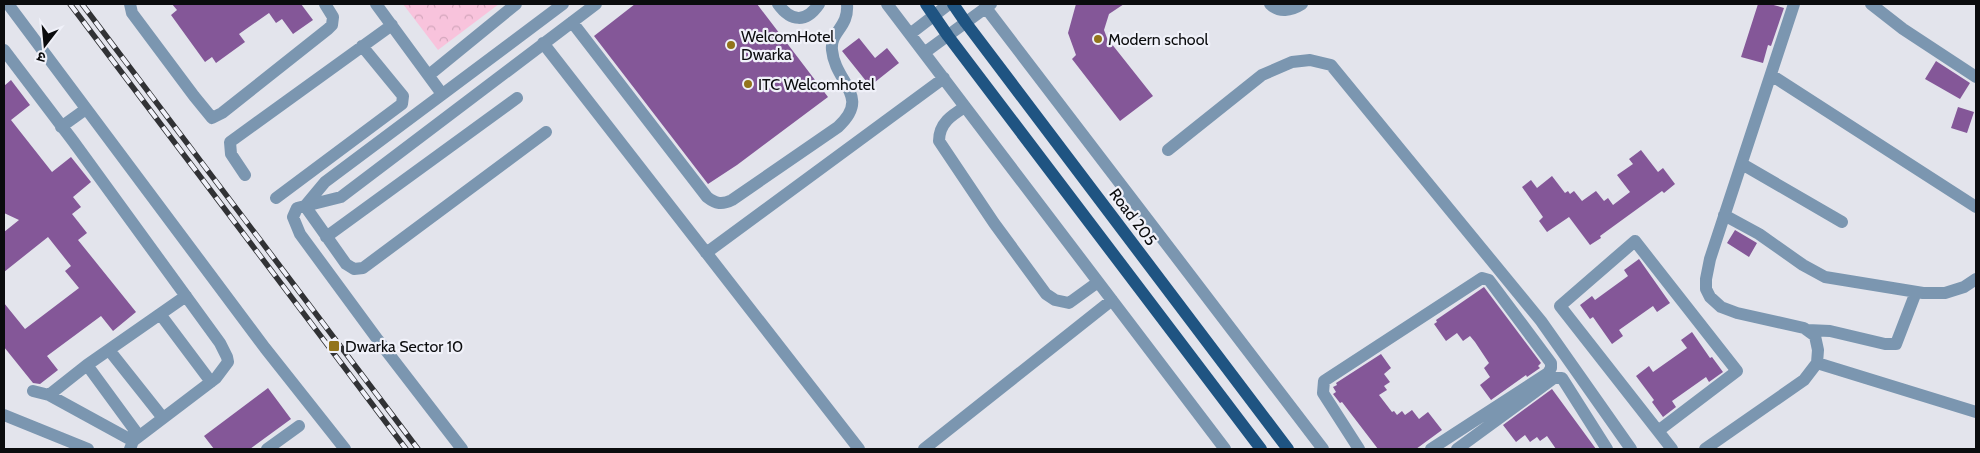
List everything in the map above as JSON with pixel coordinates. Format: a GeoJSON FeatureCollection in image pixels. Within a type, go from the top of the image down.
{"type":"FeatureCollection","features":[{"type":"Feature","properties":{"kind":"main road"},"geometry":{"type":"LineString","coordinates":[[926,4],[948,36],[1261,449]]}},
{"type":"Feature","properties":{"kind":"main road","name":"Road 205"},"geometry":{"type":"LineString","coordinates":[[951,4],[1288,449]]}},
{"type":"Feature","properties":{"kind":"street"},"geometry":{"type":"LineString","coordinates":[[8,4],[265,348],[344,449]]}},
{"type":"Feature","properties":{"kind":"street"},"geometry":{"type":"LineString","coordinates":[[130,4],[132,13],[212,118],[222,114],[332,25],[333,17],[325,4]]}},
{"type":"Feature","properties":{"kind":"street"},"geometry":{"type":"LineString","coordinates":[[376,4],[442,94]]}},
{"type":"Feature","properties":{"kind":"street"},"geometry":{"type":"LineString","coordinates":[[428,75],[516,4]]}},
{"type":"Feature","properties":{"kind":"street"},"geometry":{"type":"LineString","coordinates":[[305,206],[325,182],[564,4]]}},
{"type":"Feature","properties":{"kind":"street"},"geometry":{"type":"LineString","coordinates":[[462,449],[300,234],[294,213],[297,208],[341,197],[596,4]]}},
{"type":"Feature","properties":{"kind":"street"},"geometry":{"type":"LineString","coordinates":[[778,4],[787,14],[798,18],[809,15],[819,4]]}},
{"type":"Feature","properties":{"kind":"street"},"geometry":{"type":"LineString","coordinates":[[572,22],[707,197],[714,202],[724,204],[838,127],[849,117],[852,108],[852,95],[839,72],[832,51],[836,32],[845,22],[848,12],[847,4]]}},
{"type":"Feature","properties":{"kind":"street"},"geometry":{"type":"LineString","coordinates":[[887,4],[1225,449]]}},
{"type":"Feature","properties":{"kind":"street"},"geometry":{"type":"LineString","coordinates":[[910,34],[951,4]]}},
{"type":"Feature","properties":{"kind":"street"},"geometry":{"type":"LineString","coordinates":[[1270,4],[1278,10],[1287,10],[1302,4]]}},
{"type":"Feature","properties":{"kind":"street"},"geometry":{"type":"LineString","coordinates":[[1794,4],[1710,259],[1706,289],[1710,297],[1721,307],[1737,313],[1806,330],[1830,331],[1885,344],[1896,344],[1916,292]]}},
{"type":"Feature","properties":{"kind":"street"},"geometry":{"type":"LineString","coordinates":[[1871,4],[1903,29],[1976,77]]}},
{"type":"Feature","properties":{"kind":"street"},"geometry":{"type":"LineString","coordinates":[[924,52],[988,6],[1323,449]]}},
{"type":"Feature","properties":{"kind":"street"},"geometry":{"type":"LineString","coordinates":[[245,175],[231,154],[230,142],[392,25]]}},
{"type":"Feature","properties":{"kind":"street"},"geometry":{"type":"LineString","coordinates":[[544,44],[858,449]]}},
{"type":"Feature","properties":{"kind":"street"},"geometry":{"type":"LineString","coordinates":[[276,198],[402,104],[403,96],[362,46]]}},
{"type":"Feature","properties":{"kind":"street"},"geometry":{"type":"LineString","coordinates":[[4,50],[186,296],[220,343],[227,357],[228,362],[211,382],[134,442]]}},
{"type":"Feature","properties":{"kind":"street"},"geometry":{"type":"LineString","coordinates":[[1168,150],[1262,74],[1292,62],[1310,60],[1332,65],[1541,321],[1631,449]]}},
{"type":"Feature","properties":{"kind":"street"},"geometry":{"type":"LineString","coordinates":[[1771,75],[1976,207]]}},
{"type":"Feature","properties":{"kind":"street"},"geometry":{"type":"LineString","coordinates":[[706,253],[944,78]]}},
{"type":"Feature","properties":{"kind":"street"},"geometry":{"type":"LineString","coordinates":[[326,237],[518,98]]}},
{"type":"Feature","properties":{"kind":"street"},"geometry":{"type":"LineString","coordinates":[[965,106],[942,125],[939,141],[994,223],[1046,294],[1055,300],[1069,303],[1098,282]]}},
{"type":"Feature","properties":{"kind":"street"},"geometry":{"type":"LineString","coordinates":[[62,127],[86,109]]}},
{"type":"Feature","properties":{"kind":"street"},"geometry":{"type":"LineString","coordinates":[[305,206],[346,264],[354,269],[363,268],[546,132]]}},
{"type":"Feature","properties":{"kind":"street"},"geometry":{"type":"LineString","coordinates":[[1742,164],[1842,222]]}},
{"type":"Feature","properties":{"kind":"street"},"geometry":{"type":"LineString","coordinates":[[1724,215],[1759,234],[1803,265],[1825,277],[1916,292],[1945,293],[1964,288],[1976,278]]}},
{"type":"Feature","properties":{"kind":"street"},"geometry":{"type":"LineString","coordinates":[[1658,431],[1737,371],[1635,241],[1560,306],[1672,449]]}},
{"type":"Feature","properties":{"kind":"street"},"geometry":{"type":"LineString","coordinates":[[1359,449],[1323,393],[1324,381],[1482,278],[1486,278],[1550,363],[1551,368],[1548,373],[1432,449]]}},
{"type":"Feature","properties":{"kind":"street"},"geometry":{"type":"LineString","coordinates":[[48,396],[87,365],[186,296]]}},
{"type":"Feature","properties":{"kind":"street"},"geometry":{"type":"LineString","coordinates":[[924,449],[1112,300]]}},
{"type":"Feature","properties":{"kind":"street"},"geometry":{"type":"LineString","coordinates":[[160,314],[211,382]]}},
{"type":"Feature","properties":{"kind":"street"},"geometry":{"type":"LineString","coordinates":[[1705,449],[1804,380],[1817,363],[1818,350],[1815,336],[1806,330]]}},
{"type":"Feature","properties":{"kind":"street"},"geometry":{"type":"LineString","coordinates":[[109,350],[163,418]]}},
{"type":"Feature","properties":{"kind":"street"},"geometry":{"type":"LineString","coordinates":[[1817,363],[1976,412]]}},
{"type":"Feature","properties":{"kind":"street"},"geometry":{"type":"LineString","coordinates":[[87,365],[134,442]]}},
{"type":"Feature","properties":{"kind":"street"},"geometry":{"type":"LineString","coordinates":[[1457,449],[1558,376],[1562,378],[1607,449]]}},
{"type":"Feature","properties":{"kind":"street"},"geometry":{"type":"LineString","coordinates":[[33,391],[48,396],[134,442]]}},
{"type":"Feature","properties":{"kind":"street"},"geometry":{"type":"LineString","coordinates":[[4,415],[88,449]]}},
{"type":"Feature","properties":{"kind":"street"},"geometry":{"type":"LineString","coordinates":[[267,449],[299,426]]}},
{"type":"Feature","properties":{"kind":"green space"},"geometry":{"type":"Polygon","coordinates":[[[403,4],[499,4],[438,50],[403,4]]]}},
{"type":"Feature","properties":{"kind":"building"},"geometry":{"type":"Polygon","coordinates":[[[172,4],[301,4],[313,20],[293,34],[282,19],[276,23],[269,13],[239,34],[245,42],[216,63],[212,57],[205,62],[171,15],[177,10],[172,4]]]}},
{"type":"Feature","properties":{"kind":"building"},"geometry":{"type":"Polygon","coordinates":[[[635,4],[757,4],[828,97],[737,165],[708,184],[594,36],[635,4]]]}},
{"type":"Feature","properties":{"kind":"building"},"geometry":{"type":"Polygon","coordinates":[[[1076,4],[1124,4],[1109,14],[1104,30],[1107,38],[1153,96],[1120,121],[1072,59],[1076,55],[1068,33],[1076,4]]]}},
{"type":"Feature","properties":{"kind":"building"},"geometry":{"type":"Polygon","coordinates":[[[1758,4],[1770,4],[1784,8],[1771,46],[1768,45],[1763,63],[1741,57],[1758,4]]]}},
{"type":"Feature","properties":{"kind":"building"},"geometry":{"type":"Polygon","coordinates":[[[859,38],[875,58],[887,48],[899,63],[870,86],[842,51],[859,38]]]}},
{"type":"Feature","properties":{"kind":"building"},"geometry":{"type":"Polygon","coordinates":[[[1936,61],[1970,83],[1960,99],[1925,79],[1936,61]]]}},
{"type":"Feature","properties":{"kind":"building"},"geometry":{"type":"Polygon","coordinates":[[[11,80],[30,105],[11,120],[52,172],[71,157],[91,182],[73,197],[81,207],[72,214],[87,233],[78,240],[136,312],[113,331],[101,316],[47,356],[58,370],[40,384],[33,383],[4,347],[4,303],[25,329],[79,288],[65,271],[71,266],[48,237],[4,272],[4,232],[19,220],[4,213],[4,86],[11,80]]]}},
{"type":"Feature","properties":{"kind":"building"},"geometry":{"type":"Polygon","coordinates":[[[1958,107],[1974,112],[1967,133],[1951,128],[1958,107]]]}},
{"type":"Feature","properties":{"kind":"building"},"geometry":{"type":"Polygon","coordinates":[[[1641,150],[1658,172],[1663,168],[1675,184],[1664,193],[1662,191],[1590,245],[1569,217],[1547,232],[1539,221],[1543,217],[1522,187],[1531,180],[1537,188],[1552,176],[1565,193],[1568,191],[1570,194],[1574,191],[1582,201],[1596,191],[1604,201],[1608,198],[1613,205],[1630,192],[1617,175],[1633,164],[1629,159],[1641,150]]]}},
{"type":"Feature","properties":{"kind":"building"},"geometry":{"type":"Polygon","coordinates":[[[1735,230],[1757,243],[1749,257],[1727,243],[1735,230]]]}},
{"type":"Feature","properties":{"kind":"building"},"geometry":{"type":"Polygon","coordinates":[[[1639,259],[1670,303],[1657,312],[1653,306],[1619,330],[1623,336],[1612,344],[1593,317],[1590,319],[1580,305],[1592,296],[1595,300],[1628,276],[1624,270],[1639,259]]]}},
{"type":"Feature","properties":{"kind":"building"},"geometry":{"type":"Polygon","coordinates":[[[1484,287],[1541,363],[1538,366],[1540,368],[1527,377],[1526,375],[1491,400],[1480,385],[1490,377],[1484,368],[1489,363],[1475,342],[1470,336],[1463,341],[1457,333],[1446,341],[1434,324],[1437,322],[1436,320],[1484,287]]]}},
{"type":"Feature","properties":{"kind":"building"},"geometry":{"type":"Polygon","coordinates":[[[1692,332],[1710,358],[1712,357],[1723,372],[1709,382],[1706,377],[1672,401],[1676,407],[1663,417],[1652,402],[1654,400],[1636,376],[1649,366],[1653,372],[1687,348],[1681,340],[1692,332]]]}},
{"type":"Feature","properties":{"kind":"building"},"geometry":{"type":"Polygon","coordinates":[[[1381,354],[1391,368],[1384,374],[1390,382],[1384,386],[1387,390],[1379,395],[1392,412],[1394,411],[1397,415],[1402,411],[1405,415],[1412,410],[1419,419],[1428,412],[1442,430],[1416,449],[1378,449],[1342,402],[1340,403],[1333,394],[1336,392],[1333,387],[1337,385],[1336,383],[1381,354]]]}},
{"type":"Feature","properties":{"kind":"building"},"geometry":{"type":"Polygon","coordinates":[[[268,388],[291,419],[250,449],[214,449],[204,436],[268,388]]]}},
{"type":"Feature","properties":{"kind":"building"},"geometry":{"type":"Polygon","coordinates":[[[1552,389],[1596,449],[1556,449],[1547,436],[1540,441],[1537,437],[1530,442],[1525,435],[1516,442],[1503,425],[1552,389]]]}},
{"type":"Feature","properties":{"kind":"railway"},"geometry":{"type":"LineString","coordinates":[[70,4],[406,449]]}},
{"type":"Feature","properties":{"kind":"railway"},"geometry":{"type":"LineString","coordinates":[[82,4],[418,449]]}},
{"type":"Feature","properties":{"kind":"place","name":"Modern school"},"geometry":{"type":"Point","coordinates":[1098,39]}},
{"type":"Feature","properties":{"kind":"place","name":"WelcomHotel Dwarka"},"geometry":{"type":"Point","coordinates":[731,45]}},
{"type":"Feature","properties":{"kind":"place","name":"ITC Welcomhotel"},"geometry":{"type":"Point","coordinates":[748,84]}},
{"type":"Feature","properties":{"kind":"place","name":"Dwarka Sector 10"},"geometry":{"type":"Point","coordinates":[334,346]}}]}
